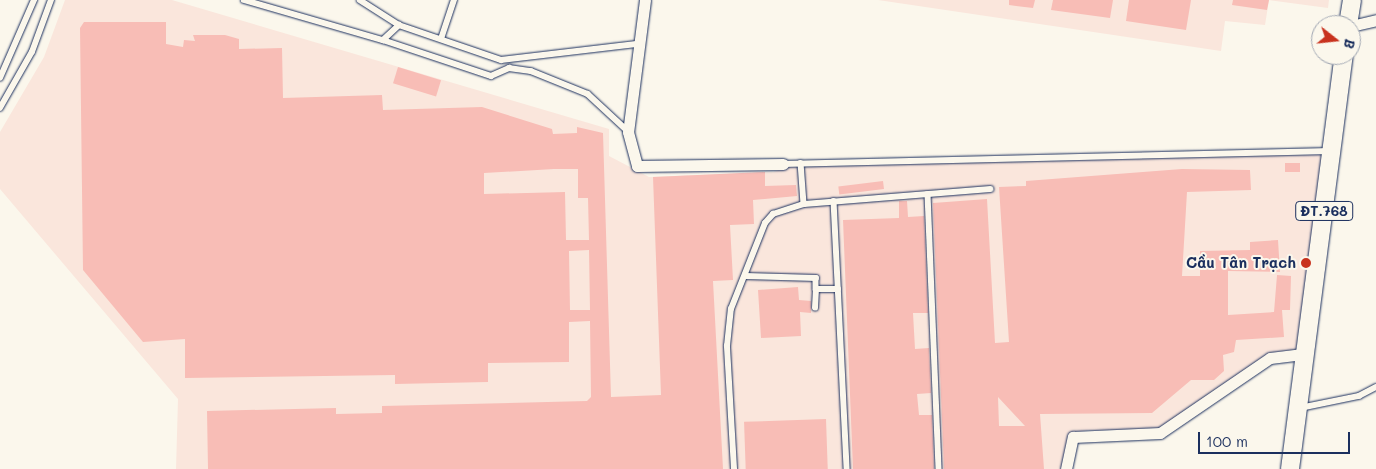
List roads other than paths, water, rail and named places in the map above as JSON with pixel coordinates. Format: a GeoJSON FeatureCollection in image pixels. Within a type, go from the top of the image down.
{"type":"FeatureCollection","features":[{"type":"Feature","properties":{"kind":"main road"},"geometry":{"type":"LineString","coordinates":[[1351,15],[1352,0]]}},
{"type":"Feature","properties":{"kind":"main road","name":"ĐT.768"},"geometry":{"type":"LineString","coordinates":[[1290,469],[1343,65]]}},
{"type":"Feature","properties":{"kind":"street"},"geometry":{"type":"LineString","coordinates":[[645,0],[628,132],[634,161],[642,168],[783,164]]}},
{"type":"Feature","properties":{"kind":"street"},"geometry":{"type":"LineString","coordinates":[[1361,23],[1376,20]]}},
{"type":"Feature","properties":{"kind":"street"},"geometry":{"type":"LineString","coordinates":[[1066,469],[1072,437],[1160,433],[1270,358],[1304,360]]}},
{"type":"Feature","properties":{"kind":"lane"},"geometry":{"type":"LineString","coordinates":[[0,78],[34,0]]}},
{"type":"Feature","properties":{"kind":"lane"},"geometry":{"type":"LineString","coordinates":[[0,108],[32,52],[51,0]]}},
{"type":"Feature","properties":{"kind":"lane"},"geometry":{"type":"LineString","coordinates":[[244,0],[383,40],[491,76],[509,68],[531,71],[588,94],[628,132]]}},
{"type":"Feature","properties":{"kind":"lane"},"geometry":{"type":"LineString","coordinates":[[360,0],[399,25],[501,60],[638,44]]}},
{"type":"Feature","properties":{"kind":"lane"},"geometry":{"type":"LineString","coordinates":[[441,39],[454,0]]}},
{"type":"Feature","properties":{"kind":"lane"},"geometry":{"type":"LineString","coordinates":[[383,40],[399,25]]}},
{"type":"Feature","properties":{"kind":"lane"},"geometry":{"type":"LineString","coordinates":[[783,164],[1332,151]]}},
{"type":"Feature","properties":{"kind":"lane"},"geometry":{"type":"LineString","coordinates":[[801,163],[804,204]]}},
{"type":"Feature","properties":{"kind":"lane"},"geometry":{"type":"LineString","coordinates":[[734,469],[727,346],[731,309],[746,276],[765,223],[773,214],[804,204],[990,189]]}},
{"type":"Feature","properties":{"kind":"lane"},"geometry":{"type":"LineString","coordinates":[[928,194],[938,469]]}},
{"type":"Feature","properties":{"kind":"lane"},"geometry":{"type":"LineString","coordinates":[[834,202],[847,469]]}},
{"type":"Feature","properties":{"kind":"lane"},"geometry":{"type":"LineString","coordinates":[[746,276],[816,278],[815,308]]}},
{"type":"Feature","properties":{"kind":"lane"},"geometry":{"type":"LineString","coordinates":[[816,289],[838,289]]}},
{"type":"Feature","properties":{"kind":"lane"},"geometry":{"type":"LineString","coordinates":[[1299,403],[1359,396],[1376,388]]}},
{"type":"Feature","properties":{"kind":"place","name":"Cầu Tân Trạch"},"geometry":{"type":"Point","coordinates":[1306,263]}}]}
